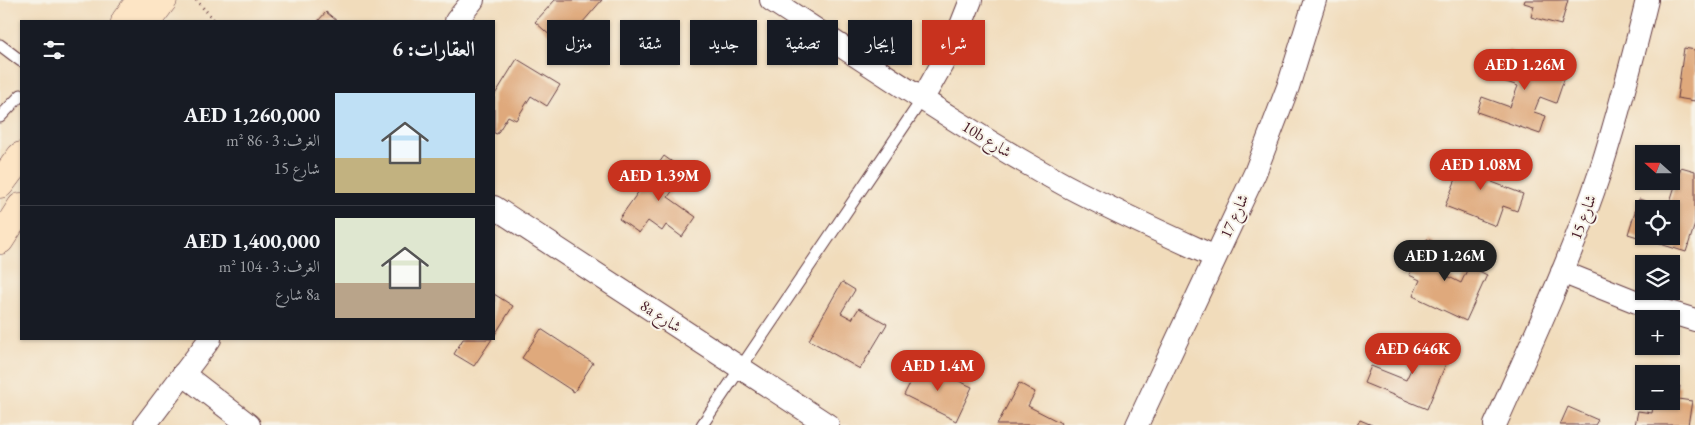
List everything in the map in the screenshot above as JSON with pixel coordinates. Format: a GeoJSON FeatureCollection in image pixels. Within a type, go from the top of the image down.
{"type":"FeatureCollection","features":[{"type":"Feature","properties":{"kind":"street"},"geometry":{"type":"LineString","coordinates":[[126,20],[141,0]]}},
{"type":"Feature","properties":{"kind":"street"},"geometry":{"type":"LineString","coordinates":[[148,20],[163,0]]}},
{"type":"Feature","properties":{"kind":"street"},"geometry":{"type":"LineString","coordinates":[[457,20],[473,0]]}},
{"type":"Feature","properties":{"kind":"street","name":"10b شارع"},"geometry":{"type":"LineString","coordinates":[[771,0],[993,143],[1065,185],[1139,223],[1215,257]]}},
{"type":"Feature","properties":{"kind":"street"},"geometry":{"type":"LineString","coordinates":[[923,98],[954,43],[971,0]]}},
{"type":"Feature","properties":{"kind":"street","name":"شارع 17"},"geometry":{"type":"LineString","coordinates":[[1137,425],[1265,147],[1288,86],[1315,0]]}},
{"type":"Feature","properties":{"kind":"street","name":"شارع 15"},"geometry":{"type":"LineString","coordinates":[[1495,425],[1562,272],[1599,173],[1630,73],[1647,0]]}},
{"type":"Feature","properties":{"kind":"street"},"geometry":{"type":"LineString","coordinates":[[0,184],[20,157]]}},
{"type":"Feature","properties":{"kind":"street","name":"8a شارع"},"geometry":{"type":"LineString","coordinates":[[495,208],[828,425]]}},
{"type":"Feature","properties":{"kind":"street"},"geometry":{"type":"LineString","coordinates":[[0,240],[20,209]]}},
{"type":"Feature","properties":{"kind":"street"},"geometry":{"type":"LineString","coordinates":[[1562,272],[1637,302],[1695,320]]}},
{"type":"Feature","properties":{"kind":"street"},"geometry":{"type":"LineString","coordinates":[[145,425],[209,340]]}},
{"type":"Feature","properties":{"kind":"street"},"geometry":{"type":"LineString","coordinates":[[183,374],[249,425]]}},
{"type":"Feature","properties":{"kind":"lane"},"geometry":{"type":"LineString","coordinates":[[0,45],[20,60]]}},
{"type":"Feature","properties":{"kind":"lane"},"geometry":{"type":"LineString","coordinates":[[0,117],[20,97]]}},
{"type":"Feature","properties":{"kind":"lane"},"geometry":{"type":"LineString","coordinates":[[702,425],[923,98]]}},
{"type":"Feature","properties":{"kind":"path"},"geometry":{"type":"LineString","coordinates":[[196,0],[214,20]]}},
{"type":"Feature","properties":{"kind":"building"},"geometry":{"type":"Polygon","coordinates":[[[555,0],[602,0],[585,20],[547,20],[547,33],[535,22],[555,0]]]}},
{"type":"Feature","properties":{"kind":"building"},"geometry":{"type":"Polygon","coordinates":[[[1525,0],[1568,0],[1561,25],[1531,17],[1534,6],[1524,3],[1525,0]]]}},
{"type":"Feature","properties":{"kind":"building"},"geometry":{"type":"Polygon","coordinates":[[[326,12],[336,20],[319,20],[326,12]]]}},
{"type":"Feature","properties":{"kind":"building"},"geometry":{"type":"Polygon","coordinates":[[[1684,48],[1695,50],[1695,101],[1677,98],[1684,48]]]}},
{"type":"Feature","properties":{"kind":"building"},"geometry":{"type":"Polygon","coordinates":[[[1508,50],[1567,71],[1556,103],[1540,97],[1534,112],[1546,116],[1540,134],[1477,112],[1482,97],[1510,107],[1518,86],[1498,79],[1508,50]]]}},
{"type":"Feature","properties":{"kind":"building"},"geometry":{"type":"Polygon","coordinates":[[[517,59],[560,85],[547,106],[531,96],[516,120],[508,116],[497,134],[495,133],[495,94],[517,59]]]}},
{"type":"Feature","properties":{"kind":"building"},"geometry":{"type":"Polygon","coordinates":[[[1467,152],[1499,165],[1492,182],[1523,194],[1517,211],[1503,206],[1496,226],[1445,206],[1467,152]]]}},
{"type":"Feature","properties":{"kind":"building"},"geometry":{"type":"Polygon","coordinates":[[[664,156],[686,172],[668,197],[696,217],[682,237],[666,225],[662,231],[648,221],[639,233],[619,219],[664,156]]]}},
{"type":"Feature","properties":{"kind":"building"},"geometry":{"type":"Polygon","coordinates":[[[1681,167],[1695,171],[1695,224],[1686,252],[1663,245],[1680,245],[1680,200],[1671,200],[1674,190],[1680,190],[1681,167]]]}},
{"type":"Feature","properties":{"kind":"building"},"geometry":{"type":"Polygon","coordinates":[[[1635,212],[1635,236],[1628,234],[1635,212]]]}},
{"type":"Feature","properties":{"kind":"building"},"geometry":{"type":"Polygon","coordinates":[[[1427,239],[1456,252],[1445,275],[1461,283],[1469,266],[1487,275],[1466,321],[1413,296],[1420,280],[1409,275],[1427,239]]]}},
{"type":"Feature","properties":{"kind":"building"},"geometry":{"type":"Polygon","coordinates":[[[842,282],[855,290],[841,313],[852,319],[859,308],[887,324],[860,369],[809,340],[842,282]]]}},
{"type":"Feature","properties":{"kind":"building"},"geometry":{"type":"Polygon","coordinates":[[[495,295],[513,306],[495,334],[495,295]]]}},
{"type":"Feature","properties":{"kind":"building"},"geometry":{"type":"Polygon","coordinates":[[[541,329],[593,363],[574,392],[522,358],[541,329]]]}},
{"type":"Feature","properties":{"kind":"building"},"geometry":{"type":"Polygon","coordinates":[[[1412,339],[1450,354],[1427,409],[1364,383],[1371,366],[1406,380],[1414,363],[1403,358],[1412,339]]]}},
{"type":"Feature","properties":{"kind":"building"},"geometry":{"type":"Polygon","coordinates":[[[462,340],[491,340],[474,366],[454,354],[462,340]]]}},
{"type":"Feature","properties":{"kind":"building"},"geometry":{"type":"Polygon","coordinates":[[[920,363],[972,387],[956,421],[904,395],[920,363]]]}},
{"type":"Feature","properties":{"kind":"building"},"geometry":{"type":"Polygon","coordinates":[[[1019,383],[1035,392],[1028,406],[1061,423],[1060,425],[997,425],[1019,383]]]}},
{"type":"Feature","properties":{"kind":"building"},"geometry":{"type":"Polygon","coordinates":[[[1680,399],[1692,401],[1688,425],[1635,425],[1638,411],[1652,413],[1652,410],[1680,410],[1680,399]]]}},
{"type":"Feature","properties":{"kind":"building"},"geometry":{"type":"Polygon","coordinates":[[[1568,407],[1598,420],[1595,425],[1560,425],[1568,407]]]}},
{"type":"Feature","properties":{"kind":"building"},"geometry":{"type":"Polygon","coordinates":[[[1360,420],[1372,425],[1357,425],[1360,420]]]}}]}
